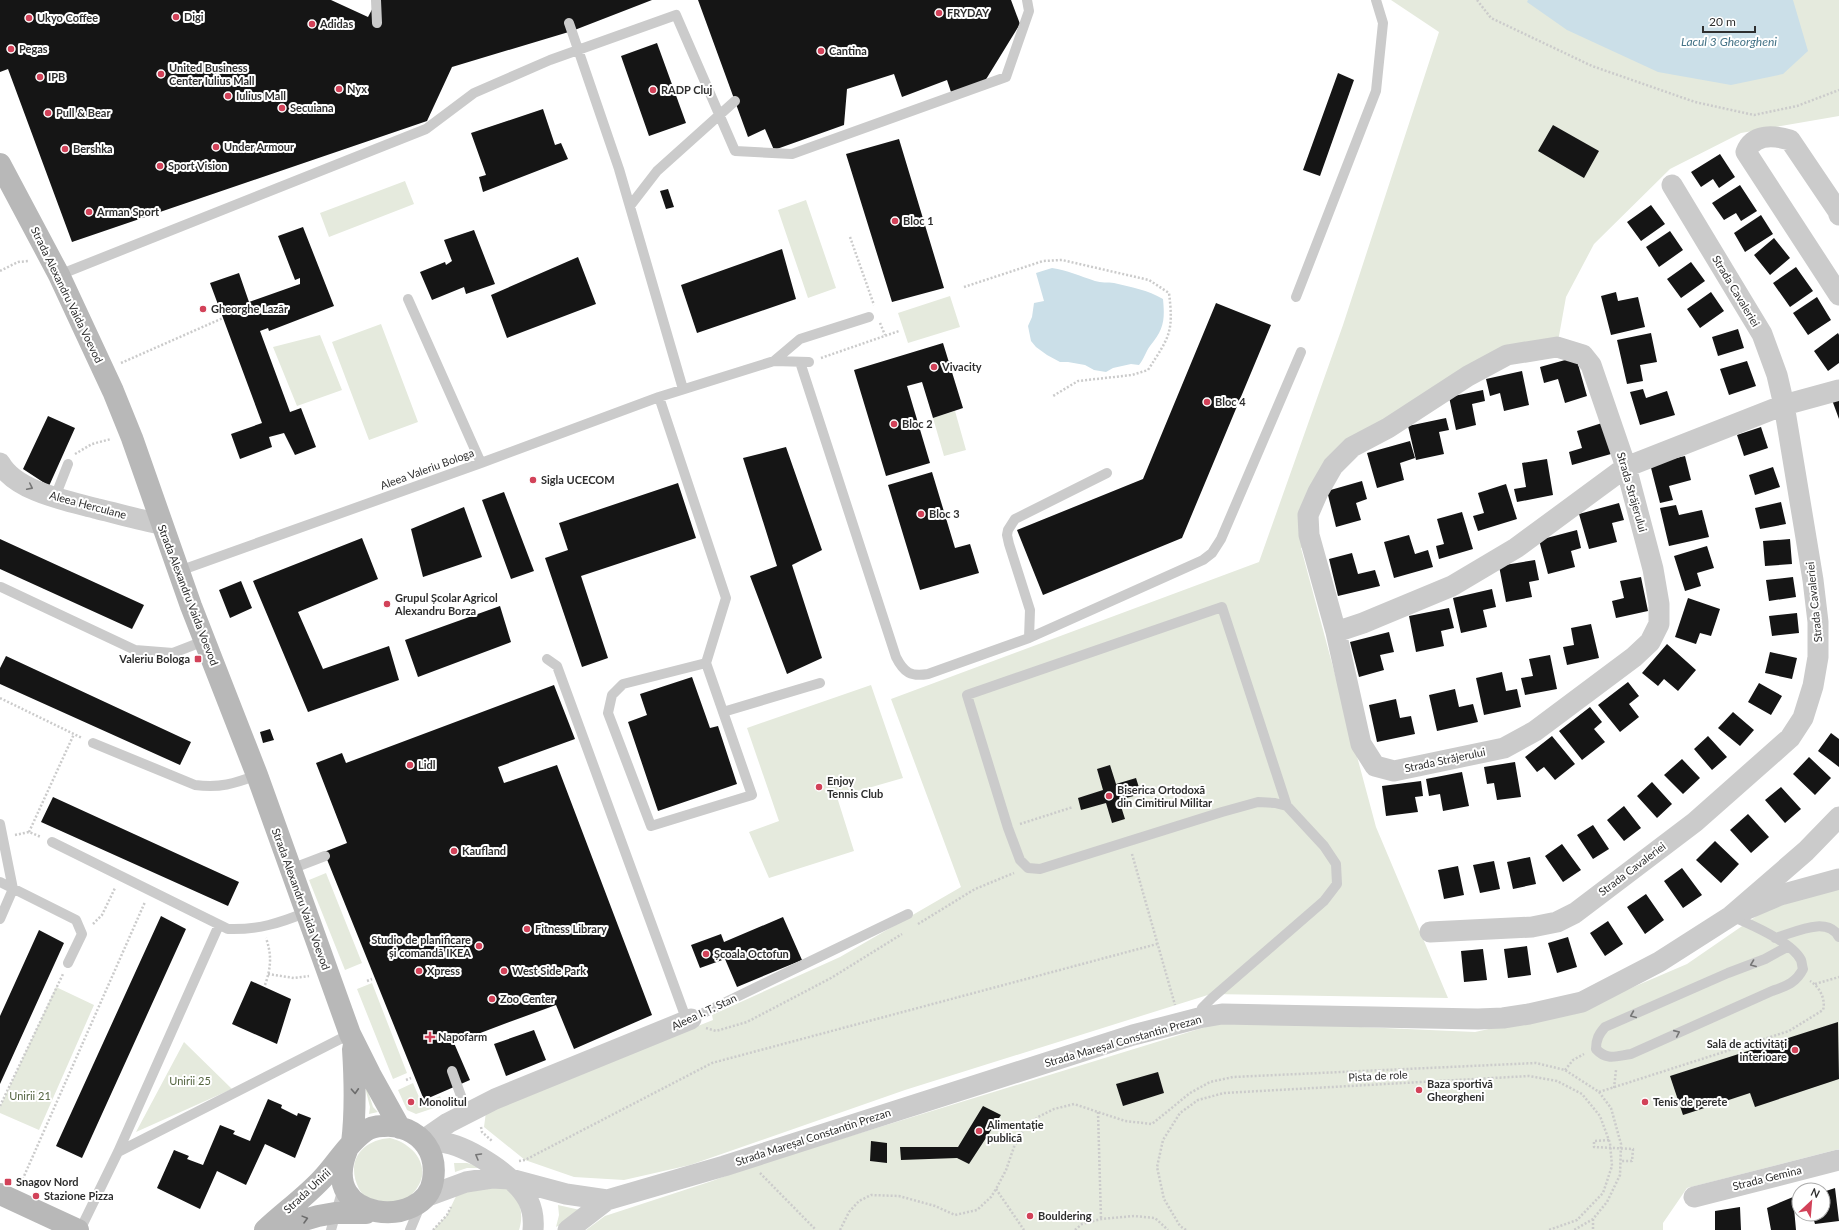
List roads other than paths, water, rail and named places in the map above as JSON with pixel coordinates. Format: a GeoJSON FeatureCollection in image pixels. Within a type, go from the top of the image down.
{"type":"FeatureCollection","features":[{"type":"Feature","properties":{"kind":"main road","name":"Strada Alexandru Vaida Voevod"},"geometry":{"type":"LineString","coordinates":[[0,164],[59,276],[132,438],[161,524],[204,641],[257,775],[351,1036],[370,1074],[414,1136]]}},
{"type":"Feature","properties":{"kind":"main road","name":"Strada Alexandru Vaida Voevod"},"geometry":{"type":"LineString","coordinates":[[350,1146],[355,1119],[351,1036]]}},
{"type":"Feature","properties":{"kind":"main road","name":"Strada Unirii"},"geometry":{"type":"LineString","coordinates":[[266,1230],[322,1179],[350,1146],[371,1128],[386,1125],[414,1136]]}},
{"type":"Feature","properties":{"kind":"main road"},"geometry":{"type":"LineString","coordinates":[[414,1136],[431,1155],[434,1171],[433,1184],[424,1201]]}},
{"type":"Feature","properties":{"kind":"main road","name":"Strada Unirii"},"geometry":{"type":"LineString","coordinates":[[350,1146],[342,1168],[344,1186],[353,1202],[366,1213],[382,1218],[399,1217],[410,1213],[424,1201]]}},
{"type":"Feature","properties":{"kind":"main road"},"geometry":{"type":"LineString","coordinates":[[10,1191],[79,1230]]}},
{"type":"Feature","properties":{"kind":"main road","name":"Strada Unirii"},"geometry":{"type":"LineString","coordinates":[[266,1230],[318,1216],[333,1222],[366,1213]]}},
{"type":"Feature","properties":{"kind":"street"},"geometry":{"type":"LineString","coordinates":[[1839,215],[1838,211],[1790,140],[1767,136],[1757,139],[1748,146],[1746,152],[1839,295]]}},
{"type":"Feature","properties":{"kind":"street","name":"Strada Cavaleriei"},"geometry":{"type":"LineString","coordinates":[[1430,932],[1532,927],[1557,922],[1575,913],[1695,822],[1790,738],[1803,718],[1813,686],[1818,657],[1818,622],[1813,580],[1784,405],[1777,375],[1762,334],[1672,186]]}},
{"type":"Feature","properties":{"kind":"street","name":"Strada Străjerului"},"geometry":{"type":"LineString","coordinates":[[1556,347],[1583,355],[1591,365],[1626,467],[1653,569],[1659,604],[1659,624],[1650,642],[1634,658],[1534,731],[1504,748],[1394,771],[1375,766],[1361,744],[1336,632],[1309,535],[1308,515],[1318,492],[1333,466],[1352,447],[1388,428],[1468,376],[1507,355],[1556,347]]}},
{"type":"Feature","properties":{"kind":"street"},"geometry":{"type":"LineString","coordinates":[[1336,632],[1363,623],[1452,586],[1516,548],[1626,467],[1784,405],[1839,390]]}},
{"type":"Feature","properties":{"kind":"street","name":"Aleea Herculane"},"geometry":{"type":"LineString","coordinates":[[0,463],[17,481],[55,497],[143,521],[161,524]]}},
{"type":"Feature","properties":{"kind":"street","name":"Strada Mareșal Constantin Prezan"},"geometry":{"type":"LineString","coordinates":[[414,1136],[445,1142],[460,1147],[489,1163],[513,1170],[566,1194],[607,1200],[724,1166],[1133,1035],[1190,1020],[1222,1014],[1478,1020],[1503,1018],[1555,1009],[1582,1002],[1659,962],[1731,916],[1806,850],[1839,817]]}},
{"type":"Feature","properties":{"kind":"street"},"geometry":{"type":"LineString","coordinates":[[1731,916],[1780,896],[1839,878]]}},
{"type":"Feature","properties":{"kind":"street","name":"Aleea I. T. Stan"},"geometry":{"type":"LineString","coordinates":[[414,1136],[448,1123],[495,1099],[689,1020]]}},
{"type":"Feature","properties":{"kind":"street","name":"Aleea I. T. Stan"},"geometry":{"type":"LineString","coordinates":[[414,1136],[427,1121],[466,1107],[495,1099]]}},
{"type":"Feature","properties":{"kind":"street","name":"Strada Gemina"},"geometry":{"type":"LineString","coordinates":[[1694,1196],[1839,1160]]}},
{"type":"Feature","properties":{"kind":"street"},"geometry":{"type":"LineString","coordinates":[[513,1170],[533,1213],[533,1230]]}},
{"type":"Feature","properties":{"kind":"street","name":"Strada Mareșal Constantin Prezan"},"geometry":{"type":"LineString","coordinates":[[424,1201],[466,1182],[492,1178],[513,1170]]}},
{"type":"Feature","properties":{"kind":"street"},"geometry":{"type":"LineString","coordinates":[[568,1230],[607,1200]]}},
{"type":"Feature","properties":{"kind":"lane"},"geometry":{"type":"LineString","coordinates":[[376,0],[377,23]]}},
{"type":"Feature","properties":{"kind":"lane"},"geometry":{"type":"LineString","coordinates":[[59,276],[426,129],[474,93],[550,60],[676,16],[735,151],[792,154],[1006,77],[1029,11],[1027,0]]}},
{"type":"Feature","properties":{"kind":"lane"},"geometry":{"type":"LineString","coordinates":[[1296,297],[1376,91],[1383,23],[1376,0]]}},
{"type":"Feature","properties":{"kind":"lane"},"geometry":{"type":"LineString","coordinates":[[569,23],[611,144],[683,389]]}},
{"type":"Feature","properties":{"kind":"lane"},"geometry":{"type":"LineString","coordinates":[[630,206],[657,171],[735,101]]}},
{"type":"Feature","properties":{"kind":"lane"},"geometry":{"type":"LineString","coordinates":[[408,299],[481,463]]}},
{"type":"Feature","properties":{"kind":"lane"},"geometry":{"type":"LineString","coordinates":[[774,361],[800,339],[869,317]]}},
{"type":"Feature","properties":{"kind":"lane"},"geometry":{"type":"LineString","coordinates":[[774,361],[805,362],[893,649],[900,666],[908,673],[917,676],[928,674],[1029,638],[1203,560],[1212,553],[1221,540],[1301,352]]}},
{"type":"Feature","properties":{"kind":"lane","name":"Aleea Valeriu Bologa"},"geometry":{"type":"LineString","coordinates":[[179,571],[481,463],[659,397],[774,361]]}},
{"type":"Feature","properties":{"kind":"lane"},"geometry":{"type":"LineString","coordinates":[[659,397],[726,598],[706,663],[752,795],[651,826],[608,713],[612,695],[623,684],[706,663]]}},
{"type":"Feature","properties":{"kind":"lane"},"geometry":{"type":"LineString","coordinates":[[55,497],[68,464]]}},
{"type":"Feature","properties":{"kind":"lane"},"geometry":{"type":"LineString","coordinates":[[1029,638],[1030,610],[1009,544],[1008,530],[1015,519],[1107,473]]}},
{"type":"Feature","properties":{"kind":"lane"},"geometry":{"type":"LineString","coordinates":[[1,587],[135,650],[173,653],[204,641]]}},
{"type":"Feature","properties":{"kind":"lane"},"geometry":{"type":"LineString","coordinates":[[1190,1020],[1212,998],[1324,901],[1337,884],[1336,864],[1324,846],[1287,806],[1222,607],[968,695],[1008,828],[1020,860],[1028,868],[1040,869],[1258,802],[1275,803],[1287,806]]}},
{"type":"Feature","properties":{"kind":"lane"},"geometry":{"type":"LineString","coordinates":[[547,658],[557,666],[689,1020]]}},
{"type":"Feature","properties":{"kind":"lane"},"geometry":{"type":"LineString","coordinates":[[723,712],[820,683]]}},
{"type":"Feature","properties":{"kind":"lane"},"geometry":{"type":"LineString","coordinates":[[93,743],[195,785],[213,787],[229,785],[257,775]]}},
{"type":"Feature","properties":{"kind":"lane"},"geometry":{"type":"LineString","coordinates":[[0,824],[13,889],[0,919]]}},
{"type":"Feature","properties":{"kind":"lane"},"geometry":{"type":"LineString","coordinates":[[52,842],[228,929],[247,930],[275,924],[307,912]]}},
{"type":"Feature","properties":{"kind":"lane"},"geometry":{"type":"LineString","coordinates":[[291,868],[326,856]]}},
{"type":"Feature","properties":{"kind":"lane"},"geometry":{"type":"LineString","coordinates":[[0,882],[76,920],[82,934],[68,963]]}},
{"type":"Feature","properties":{"kind":"lane","name":"Aleea I. T. Stan"},"geometry":{"type":"LineString","coordinates":[[689,1020],[908,914]]}},
{"type":"Feature","properties":{"kind":"lane"},"geometry":{"type":"LineString","coordinates":[[1731,916],[1760,928],[1787,946],[1801,960],[1803,969],[1799,977],[1791,984],[1630,1054],[1607,1058],[1596,1049],[1598,1036],[1605,1027],[1728,973],[1765,959],[1787,946]]}},
{"type":"Feature","properties":{"kind":"lane"},"geometry":{"type":"LineString","coordinates":[[79,1230],[118,1152],[219,924]]}},
{"type":"Feature","properties":{"kind":"lane"},"geometry":{"type":"LineString","coordinates":[[1775,938],[1818,925],[1833,930],[1839,937]]}},
{"type":"Feature","properties":{"kind":"lane"},"geometry":{"type":"LineString","coordinates":[[118,1152],[351,1036]]}},
{"type":"Feature","properties":{"kind":"lane"},"geometry":{"type":"LineString","coordinates":[[452,1071],[466,1107]]}},
{"type":"Feature","properties":{"kind":"lane"},"geometry":{"type":"LineString","coordinates":[[333,1222],[344,1186]]}},
{"type":"Feature","properties":{"kind":"lane"},"geometry":{"type":"LineString","coordinates":[[410,1230],[424,1201]]}},
{"type":"Feature","properties":{"kind":"water","name":"Lacul 3 Gheorgheni"},"geometry":{"type":"Polygon","coordinates":[[[1528,0],[1793,0],[1808,51],[1783,74],[1731,85],[1658,72],[1567,30],[1527,2],[1528,0]]]}},
{"type":"Feature","properties":{"kind":"water"},"geometry":{"type":"Polygon","coordinates":[[[1052,268],[1097,282],[1114,283],[1139,289],[1163,299],[1164,313],[1161,329],[1139,365],[1131,364],[1113,368],[1106,372],[1094,370],[1085,365],[1060,362],[1036,347],[1031,341],[1028,326],[1032,317],[1034,303],[1044,301],[1036,273],[1052,268]]]}},
{"type":"Feature","properties":{"kind":"place","name":"FRYDAY"},"geometry":{"type":"Point","coordinates":[939,13]}},
{"type":"Feature","properties":{"kind":"place","name":"Digi"},"geometry":{"type":"Point","coordinates":[176,17]}},
{"type":"Feature","properties":{"kind":"place","name":"Ukyo Coffee"},"geometry":{"type":"Point","coordinates":[29,18]}},
{"type":"Feature","properties":{"kind":"place","name":"Adidas"},"geometry":{"type":"Point","coordinates":[312,24]}},
{"type":"Feature","properties":{"kind":"place","name":"Pegas"},"geometry":{"type":"Point","coordinates":[11,49]}},
{"type":"Feature","properties":{"kind":"place","name":"Cantina"},"geometry":{"type":"Point","coordinates":[821,51]}},
{"type":"Feature","properties":{"kind":"place","name":"United Business Center Iulius Mall"},"geometry":{"type":"Point","coordinates":[161,74]}},
{"type":"Feature","properties":{"kind":"place","name":"IPB"},"geometry":{"type":"Point","coordinates":[40,77]}},
{"type":"Feature","properties":{"kind":"place","name":"Nyx"},"geometry":{"type":"Point","coordinates":[339,89]}},
{"type":"Feature","properties":{"kind":"place","name":"RADP Cluj"},"geometry":{"type":"Point","coordinates":[653,90]}},
{"type":"Feature","properties":{"kind":"place","name":"Iulius Mall"},"geometry":{"type":"Point","coordinates":[228,96]}},
{"type":"Feature","properties":{"kind":"place","name":"Secuiana"},"geometry":{"type":"Point","coordinates":[282,108]}},
{"type":"Feature","properties":{"kind":"place","name":"Pull & Bear"},"geometry":{"type":"Point","coordinates":[48,113]}},
{"type":"Feature","properties":{"kind":"place","name":"Under Armour"},"geometry":{"type":"Point","coordinates":[216,147]}},
{"type":"Feature","properties":{"kind":"place","name":"Bershka"},"geometry":{"type":"Point","coordinates":[65,149]}},
{"type":"Feature","properties":{"kind":"place","name":"Sport Vision"},"geometry":{"type":"Point","coordinates":[160,166]}},
{"type":"Feature","properties":{"kind":"place","name":"Arman Sport"},"geometry":{"type":"Point","coordinates":[89,212]}},
{"type":"Feature","properties":{"kind":"place","name":"Bloc 1"},"geometry":{"type":"Point","coordinates":[895,221]}},
{"type":"Feature","properties":{"kind":"place","name":"Gheorghe Lazăr"},"geometry":{"type":"Point","coordinates":[203,309]}},
{"type":"Feature","properties":{"kind":"place","name":"Vivacity"},"geometry":{"type":"Point","coordinates":[934,367]}},
{"type":"Feature","properties":{"kind":"place","name":"Bloc 4"},"geometry":{"type":"Point","coordinates":[1207,402]}},
{"type":"Feature","properties":{"kind":"place","name":"Bloc 2"},"geometry":{"type":"Point","coordinates":[894,424]}},
{"type":"Feature","properties":{"kind":"place","name":"Sigla UCECOM"},"geometry":{"type":"Point","coordinates":[533,480]}},
{"type":"Feature","properties":{"kind":"place","name":"Bloc 3"},"geometry":{"type":"Point","coordinates":[921,514]}},
{"type":"Feature","properties":{"kind":"place","name":"Grupul Școlar Agricol Alexandru Borza"},"geometry":{"type":"Point","coordinates":[387,604]}},
{"type":"Feature","properties":{"kind":"place","name":"Valeriu Bologa"},"geometry":{"type":"Point","coordinates":[198,659]}},
{"type":"Feature","properties":{"kind":"place","name":"Lidl"},"geometry":{"type":"Point","coordinates":[410,765]}},
{"type":"Feature","properties":{"kind":"place","name":"Enjoy Tennis Club"},"geometry":{"type":"Point","coordinates":[819,787]}},
{"type":"Feature","properties":{"kind":"place","name":"Biserica Ortodoxă din Cimitirul Militar"},"geometry":{"type":"Point","coordinates":[1109,796]}},
{"type":"Feature","properties":{"kind":"place","name":"Kaufland"},"geometry":{"type":"Point","coordinates":[454,851]}},
{"type":"Feature","properties":{"kind":"place","name":"Fitness Library"},"geometry":{"type":"Point","coordinates":[527,929]}},
{"type":"Feature","properties":{"kind":"place","name":"Studio de planificare și comandă IKEA"},"geometry":{"type":"Point","coordinates":[479,946]}},
{"type":"Feature","properties":{"kind":"place","name":"Școala Octofun"},"geometry":{"type":"Point","coordinates":[706,954]}},
{"type":"Feature","properties":{"kind":"place","name":"Xpress"},"geometry":{"type":"Point","coordinates":[419,971]}},
{"type":"Feature","properties":{"kind":"place","name":"West Side Park"},"geometry":{"type":"Point","coordinates":[504,971]}},
{"type":"Feature","properties":{"kind":"place","name":"Zoo Center"},"geometry":{"type":"Point","coordinates":[492,999]}},
{"type":"Feature","properties":{"kind":"place","name":"Napofarm"},"geometry":{"type":"Point","coordinates":[430,1037]}},
{"type":"Feature","properties":{"kind":"place","name":"Sală de activități interioare"},"geometry":{"type":"Point","coordinates":[1795,1050]}},
{"type":"Feature","properties":{"kind":"place","name":"Baza sportivă Gheorgheni"},"geometry":{"type":"Point","coordinates":[1419,1090]}},
{"type":"Feature","properties":{"kind":"place","name":"Monolitul"},"geometry":{"type":"Point","coordinates":[411,1102]}},
{"type":"Feature","properties":{"kind":"place","name":"Tenis de perete"},"geometry":{"type":"Point","coordinates":[1645,1102]}},
{"type":"Feature","properties":{"kind":"place","name":"Alimentație publică"},"geometry":{"type":"Point","coordinates":[979,1131]}},
{"type":"Feature","properties":{"kind":"place","name":"Snagov Nord"},"geometry":{"type":"Point","coordinates":[8,1182]}},
{"type":"Feature","properties":{"kind":"place","name":"Stazione Pizza"},"geometry":{"type":"Point","coordinates":[36,1196]}},
{"type":"Feature","properties":{"kind":"place","name":"Bouldering"},"geometry":{"type":"Point","coordinates":[1030,1216]}},
{"type":"Feature","properties":{"kind":"park label","name":"Unirii 25"},"geometry":{"type":"Point","coordinates":[190,1081]}},
{"type":"Feature","properties":{"kind":"park label","name":"Unirii 21"},"geometry":{"type":"Point","coordinates":[30,1096]}}]}
